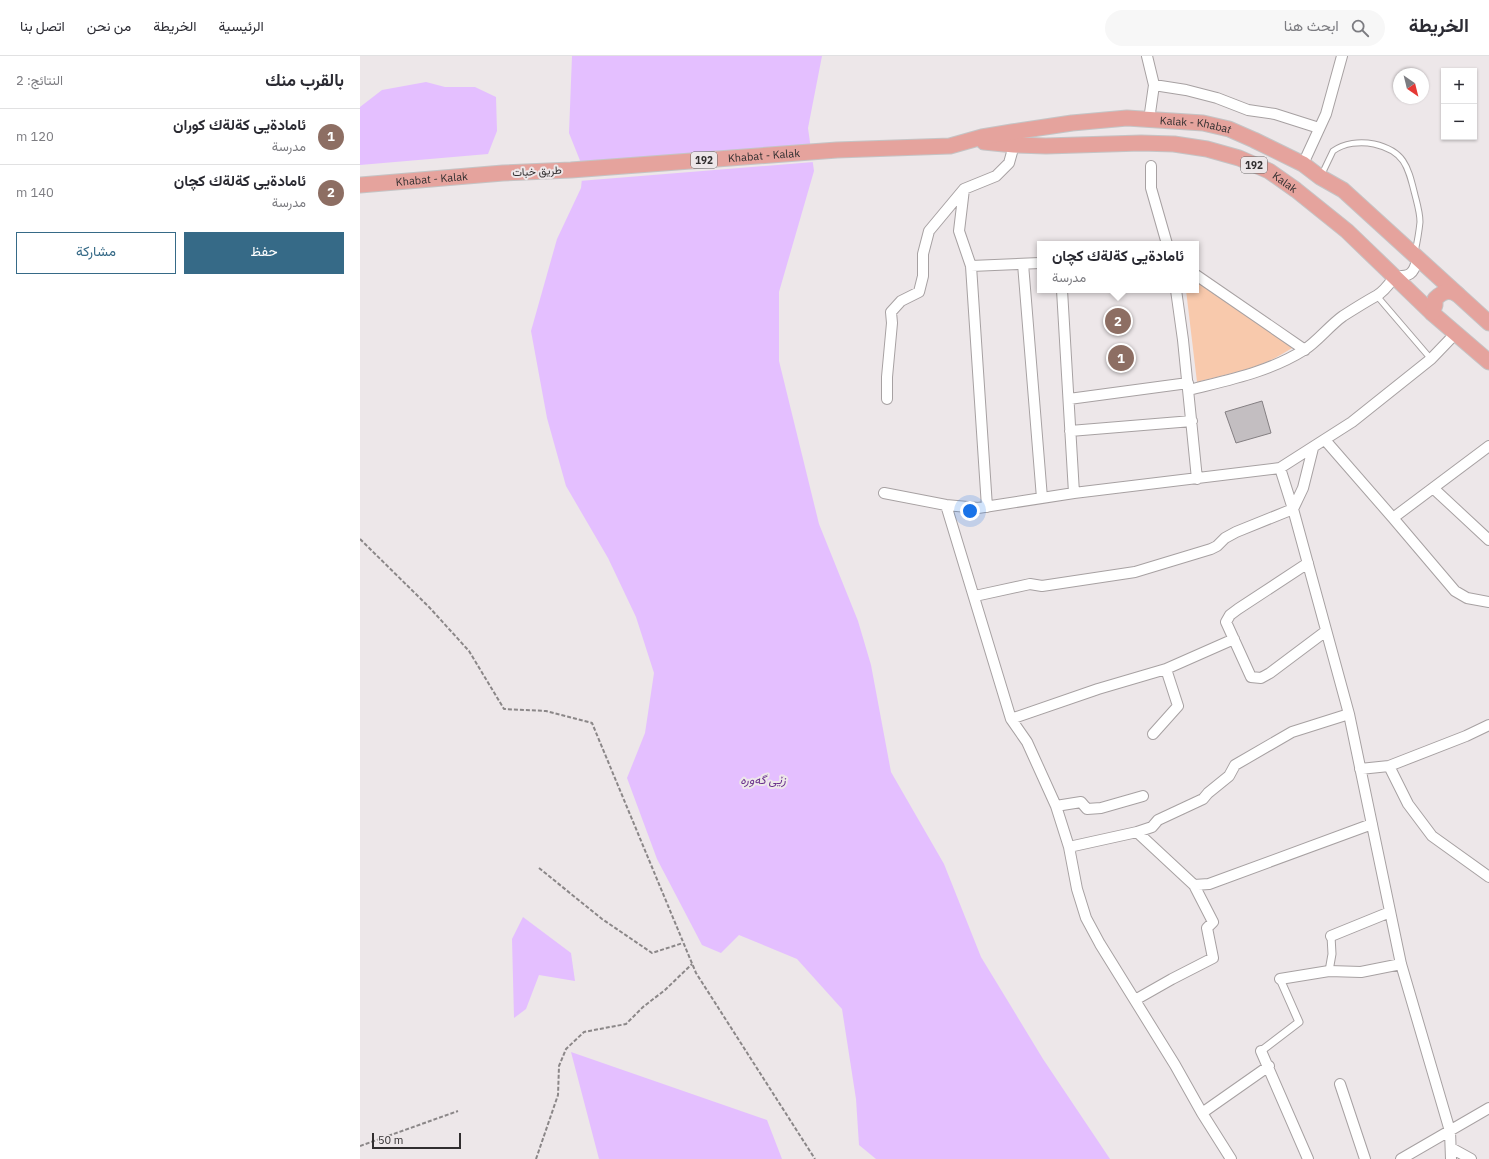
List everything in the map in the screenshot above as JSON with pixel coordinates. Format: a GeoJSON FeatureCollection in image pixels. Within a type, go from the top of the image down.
{"type":"FeatureCollection","features":[{"type":"Feature","properties":{"kind":"main road","name":"Kalak - Khabat"},"geometry":{"type":"LineString","coordinates":[[837,150],[950,146],[982,137],[1072,123],[1127,118],[1203,123],[1228,129],[1303,164],[1320,177],[1343,190],[1489,324]]}},
{"type":"Feature","properties":{"kind":"main road","name":"Kalak"},"geometry":{"type":"LineString","coordinates":[[950,146],[980,141],[1014,145],[1046,146],[1141,143],[1174,144],[1207,149],[1239,158],[1270,171],[1347,231],[1395,276],[1432,314],[1489,362]]}},
{"type":"Feature","properties":{"kind":"main road","name":"Khabat - Kalak"},"geometry":{"type":"LineString","coordinates":[[571,170],[837,150]]}},
{"type":"Feature","properties":{"kind":"main road","name":"طريق خبات"},"geometry":{"type":"LineString","coordinates":[[503,173],[571,170]]}},
{"type":"Feature","properties":{"kind":"main road","name":"Khabat - Kalak"},"geometry":{"type":"LineString","coordinates":[[360,185],[503,173]]}},
{"type":"Feature","properties":{"kind":"main road"},"geometry":{"type":"LineString","coordinates":[[1432,314],[1436,305],[1435,299],[1438,295],[1442,292],[1451,290],[1457,294]]}},
{"type":"Feature","properties":{"kind":"street"},"geometry":{"type":"LineString","coordinates":[[1147,56],[1154,85],[1150,120]]}},
{"type":"Feature","properties":{"kind":"street"},"geometry":{"type":"LineString","coordinates":[[1303,164],[1330,102],[1342,56]]}},
{"type":"Feature","properties":{"kind":"street"},"geometry":{"type":"LineString","coordinates":[[1154,85],[1186,90],[1217,98],[1248,110],[1275,114],[1319,128]]}},
{"type":"Feature","properties":{"kind":"street"},"geometry":{"type":"LineString","coordinates":[[887,399],[887,377],[892,323],[891,312],[901,301],[919,292],[923,276],[923,254],[929,231],[964,189],[996,176],[1009,163],[1014,145]]}},
{"type":"Feature","properties":{"kind":"street"},"geometry":{"type":"LineString","coordinates":[[1150,166],[1151,188],[1166,241]]}},
{"type":"Feature","properties":{"kind":"street"},"geometry":{"type":"LineString","coordinates":[[964,189],[959,231],[971,266],[987,507]]}},
{"type":"Feature","properties":{"kind":"street"},"geometry":{"type":"LineString","coordinates":[[1069,399],[1188,386],[1235,378],[1270,368],[1305,350],[1332,324],[1360,305],[1377,296],[1388,286],[1395,276],[1407,276],[1411,274],[1418,260],[1415,256]]}},
{"type":"Feature","properties":{"kind":"street"},"geometry":{"type":"LineString","coordinates":[[971,266],[1037,263]]}},
{"type":"Feature","properties":{"kind":"street"},"geometry":{"type":"LineString","coordinates":[[1023,264],[1042,498]]}},
{"type":"Feature","properties":{"kind":"street"},"geometry":{"type":"LineString","coordinates":[[1199,277],[1305,350]]}},
{"type":"Feature","properties":{"kind":"street"},"geometry":{"type":"LineString","coordinates":[[1062,293],[1074,493]]}},
{"type":"Feature","properties":{"kind":"street"},"geometry":{"type":"LineString","coordinates":[[1176,293],[1184,340],[1197,479]]}},
{"type":"Feature","properties":{"kind":"street"},"geometry":{"type":"LineString","coordinates":[[884,493],[946,505],[978,508],[1074,493],[1280,468],[1352,422],[1431,359],[1456,333]]}},
{"type":"Feature","properties":{"kind":"street"},"geometry":{"type":"LineString","coordinates":[[1070,431],[1192,421]]}},
{"type":"Feature","properties":{"kind":"street"},"geometry":{"type":"LineString","coordinates":[[1325,440],[1394,518],[1455,591],[1467,598],[1489,602]]}},
{"type":"Feature","properties":{"kind":"street"},"geometry":{"type":"LineString","coordinates":[[1394,518],[1489,446]]}},
{"type":"Feature","properties":{"kind":"street"},"geometry":{"type":"LineString","coordinates":[[975,596],[1030,584],[1042,586],[1135,572],[1211,550],[1225,538],[1236,532],[1294,509],[1303,488],[1313,448]]}},
{"type":"Feature","properties":{"kind":"street"},"geometry":{"type":"LineString","coordinates":[[1280,468],[1294,509],[1349,714],[1400,964],[1450,1131],[1451,1159]]}},
{"type":"Feature","properties":{"kind":"street"},"geometry":{"type":"LineString","coordinates":[[1433,488],[1489,540]]}},
{"type":"Feature","properties":{"kind":"street"},"geometry":{"type":"LineString","coordinates":[[946,505],[1012,719],[1027,742],[1056,806],[1069,847],[1077,889],[1086,918],[1100,944],[1231,1159]]}},
{"type":"Feature","properties":{"kind":"street"},"geometry":{"type":"LineString","coordinates":[[1308,563],[1230,615],[1226,622],[1251,677],[1261,678],[1270,673],[1326,631]]}},
{"type":"Feature","properties":{"kind":"street"},"geometry":{"type":"LineString","coordinates":[[1012,719],[1098,689],[1166,669],[1234,638]]}},
{"type":"Feature","properties":{"kind":"street"},"geometry":{"type":"LineString","coordinates":[[1153,734],[1178,706],[1166,669]]}},
{"type":"Feature","properties":{"kind":"street"},"geometry":{"type":"LineString","coordinates":[[1069,847],[1152,828],[1158,820],[1203,799],[1208,792],[1229,776],[1235,765],[1292,732],[1349,714]]}},
{"type":"Feature","properties":{"kind":"street"},"geometry":{"type":"LineString","coordinates":[[1360,769],[1389,766],[1466,736],[1489,725]]}},
{"type":"Feature","properties":{"kind":"street"},"geometry":{"type":"LineString","coordinates":[[1389,766],[1408,804],[1432,836],[1489,877]]}},
{"type":"Feature","properties":{"kind":"street"},"geometry":{"type":"LineString","coordinates":[[1056,806],[1081,802],[1087,809],[1101,808],[1143,796]]}},
{"type":"Feature","properties":{"kind":"street"},"geometry":{"type":"LineString","coordinates":[[1194,885],[1209,884],[1372,824]]}},
{"type":"Feature","properties":{"kind":"street"},"geometry":{"type":"LineString","coordinates":[[1135,1000],[1213,958],[1207,928],[1213,922],[1194,885],[1136,832]]}},
{"type":"Feature","properties":{"kind":"street"},"geometry":{"type":"LineString","coordinates":[[1329,971],[1332,954],[1331,936],[1390,912]]}},
{"type":"Feature","properties":{"kind":"street"},"geometry":{"type":"LineString","coordinates":[[1308,1159],[1262,1051],[1299,1022],[1280,979],[1329,971],[1361,972],[1400,964]]}},
{"type":"Feature","properties":{"kind":"street"},"geometry":{"type":"LineString","coordinates":[[1202,1113],[1268,1066]]}},
{"type":"Feature","properties":{"kind":"street"},"geometry":{"type":"LineString","coordinates":[[1340,1084],[1365,1159]]}},
{"type":"Feature","properties":{"kind":"street"},"geometry":{"type":"LineString","coordinates":[[1402,1159],[1489,1108]]}},
{"type":"Feature","properties":{"kind":"street"},"geometry":{"type":"LineString","coordinates":[[1451,1148],[1471,1159]]}},
{"type":"Feature","properties":{"kind":"lane"},"geometry":{"type":"LineString","coordinates":[[1320,177],[1333,151],[1351,144],[1364,142],[1378,145],[1400,157],[1407,166],[1416,198],[1420,221],[1415,256]]}},
{"type":"Feature","properties":{"kind":"lane"},"geometry":{"type":"LineString","coordinates":[[1377,296],[1431,359]]}},
{"type":"Feature","properties":{"kind":"path"},"geometry":{"type":"LineString","coordinates":[[360,539],[429,607],[469,651],[504,709],[546,711],[592,723],[696,973],[815,1159]]}},
{"type":"Feature","properties":{"kind":"path"},"geometry":{"type":"LineString","coordinates":[[539,868],[602,919],[652,953],[683,943]]}},
{"type":"Feature","properties":{"kind":"path"},"geometry":{"type":"LineString","coordinates":[[536,1159],[558,1095],[559,1066],[566,1049],[584,1032],[626,1024],[692,964]]}},
{"type":"Feature","properties":{"kind":"path"},"geometry":{"type":"LineString","coordinates":[[360,1146],[458,1111]]}},
{"type":"Feature","properties":{"kind":"shaded area"},"geometry":{"type":"Polygon","coordinates":[[[1199,278],[1297,345],[1275,358],[1256,366],[1197,382],[1186,293],[1199,293],[1199,278]]]}},
{"type":"Feature","properties":{"kind":"water","name":"زێی گەورە"},"geometry":{"type":"Polygon","coordinates":[[[572,56],[822,56],[808,128],[814,171],[779,292],[779,361],[819,524],[858,621],[871,665],[891,772],[944,864],[981,957],[1043,1059],[1110,1159],[876,1159],[859,1145],[856,1099],[842,1009],[797,959],[739,935],[721,953],[702,945],[657,859],[627,778],[645,733],[654,673],[636,617],[608,558],[566,486],[547,418],[531,331],[557,239],[581,188],[583,168],[569,133],[572,56]]]}},
{"type":"Feature","properties":{"kind":"water"},"geometry":{"type":"Polygon","coordinates":[[[426,82],[445,87],[475,87],[496,97],[497,131],[488,154],[360,165],[360,107],[382,90],[426,82]]]}},
{"type":"Feature","properties":{"kind":"water"},"geometry":{"type":"Polygon","coordinates":[[[523,917],[571,953],[575,981],[539,975],[526,1009],[514,1018],[512,939],[523,917]]]}},
{"type":"Feature","properties":{"kind":"water"},"geometry":{"type":"Polygon","coordinates":[[[571,1052],[767,1120],[782,1159],[599,1159],[571,1052]]]}},
{"type":"Feature","properties":{"kind":"pier"},"geometry":{"type":"Polygon","coordinates":[[[813,152],[814,162],[579,181],[581,169],[813,152]]]}},
{"type":"Feature","properties":{"kind":"building"},"geometry":{"type":"Polygon","coordinates":[[[1262,401],[1271,433],[1236,443],[1225,412],[1262,401]]]}},
{"type":"Feature","properties":{"kind":"place","name":"ئامادةيى كةلةك كچان"},"geometry":{"type":"Point","coordinates":[1118,321]}},
{"type":"Feature","properties":{"kind":"place","name":"ئامادةيى كةلةك كوران"},"geometry":{"type":"Point","coordinates":[1121,358]}}]}
